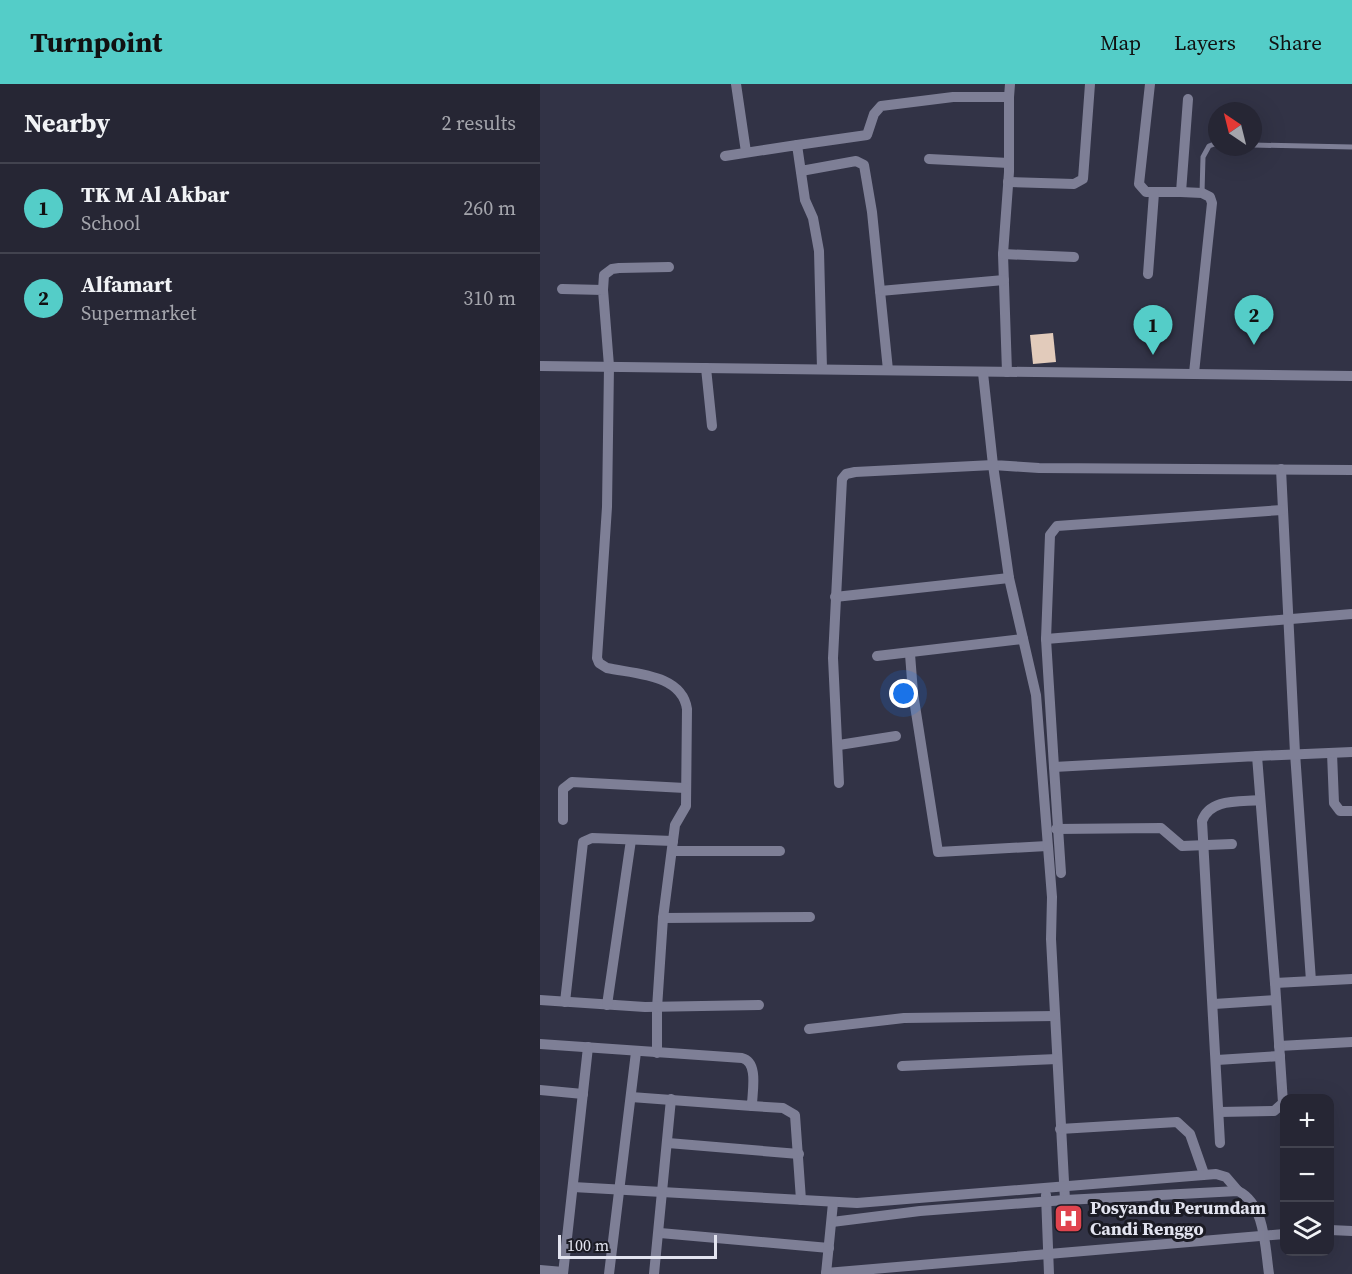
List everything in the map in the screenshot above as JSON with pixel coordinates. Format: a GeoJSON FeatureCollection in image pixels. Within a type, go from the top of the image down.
{"type":"FeatureCollection","features":[{"type":"Feature","properties":{"kind":"street"},"geometry":{"type":"LineString","coordinates":[[736,84],[747,152]]}},
{"type":"Feature","properties":{"kind":"street"},"geometry":{"type":"LineString","coordinates":[[1007,372],[1003,254],[1008,182],[1010,84]]}},
{"type":"Feature","properties":{"kind":"street"},"geometry":{"type":"LineString","coordinates":[[1008,182],[1074,184],[1083,179],[1090,84]]}},
{"type":"Feature","properties":{"kind":"street"},"geometry":{"type":"LineString","coordinates":[[1150,84],[1139,184],[1142,190],[1154,193],[1202,193],[1210,197],[1212,203],[1194,373]]}},
{"type":"Feature","properties":{"kind":"street"},"geometry":{"type":"LineString","coordinates":[[725,156],[867,135],[874,114],[881,106],[953,97],[1009,97]]}},
{"type":"Feature","properties":{"kind":"street"},"geometry":{"type":"LineString","coordinates":[[1181,192],[1188,99]]}},
{"type":"Feature","properties":{"kind":"street"},"geometry":{"type":"LineString","coordinates":[[797,145],[805,200],[813,218],[819,251],[822,369]]}},
{"type":"Feature","properties":{"kind":"street"},"geometry":{"type":"LineString","coordinates":[[929,159],[1008,164]]}},
{"type":"Feature","properties":{"kind":"street"},"geometry":{"type":"LineString","coordinates":[[801,171],[856,160],[864,165],[888,370]]}},
{"type":"Feature","properties":{"kind":"street"},"geometry":{"type":"LineString","coordinates":[[1148,274],[1154,193]]}},
{"type":"Feature","properties":{"kind":"street"},"geometry":{"type":"LineString","coordinates":[[1003,254],[1074,257]]}},
{"type":"Feature","properties":{"kind":"street"},"geometry":{"type":"LineString","coordinates":[[657,1053],[657,1005],[663,918],[676,820],[686,806],[686,701],[671,683],[607,668],[599,663],[597,657],[607,507],[609,366],[603,291],[604,275],[612,269],[669,267]]}},
{"type":"Feature","properties":{"kind":"street"},"geometry":{"type":"LineString","coordinates":[[880,291],[1004,280]]}},
{"type":"Feature","properties":{"kind":"street"},"geometry":{"type":"LineString","coordinates":[[562,289],[603,291]]}},
{"type":"Feature","properties":{"kind":"street"},"geometry":{"type":"LineString","coordinates":[[540,366],[1352,376]]}},
{"type":"Feature","properties":{"kind":"street"},"geometry":{"type":"LineString","coordinates":[[706,368],[712,426]]}},
{"type":"Feature","properties":{"kind":"street"},"geometry":{"type":"LineString","coordinates":[[983,373],[1009,578],[1037,705],[1052,897],[1055,1016],[1065,1200]]}},
{"type":"Feature","properties":{"kind":"street"},"geometry":{"type":"LineString","coordinates":[[839,783],[839,745],[834,698],[835,597],[840,488],[846,474],[993,465],[1039,468],[1352,470]]}},
{"type":"Feature","properties":{"kind":"street"},"geometry":{"type":"LineString","coordinates":[[1281,469],[1295,753],[1311,981]]}},
{"type":"Feature","properties":{"kind":"street"},"geometry":{"type":"LineString","coordinates":[[1061,873],[1056,830],[1046,639],[1050,535],[1057,525],[1282,510]]}},
{"type":"Feature","properties":{"kind":"street"},"geometry":{"type":"LineString","coordinates":[[835,597],[1009,578]]}},
{"type":"Feature","properties":{"kind":"street"},"geometry":{"type":"LineString","coordinates":[[1046,639],[1288,617],[1352,614]]}},
{"type":"Feature","properties":{"kind":"street"},"geometry":{"type":"LineString","coordinates":[[877,656],[910,654],[1023,639]]}},
{"type":"Feature","properties":{"kind":"street"},"geometry":{"type":"LineString","coordinates":[[910,654],[913,693],[938,852],[1047,846]]}},
{"type":"Feature","properties":{"kind":"street"},"geometry":{"type":"LineString","coordinates":[[839,745],[896,736]]}},
{"type":"Feature","properties":{"kind":"street"},"geometry":{"type":"LineString","coordinates":[[1054,767],[1295,753],[1352,752]]}},
{"type":"Feature","properties":{"kind":"street"},"geometry":{"type":"LineString","coordinates":[[1332,753],[1334,803],[1340,811],[1352,812]]}},
{"type":"Feature","properties":{"kind":"street"},"geometry":{"type":"LineString","coordinates":[[1219,1112],[1274,1111],[1281,1108],[1280,1051],[1257,756]]}},
{"type":"Feature","properties":{"kind":"street"},"geometry":{"type":"LineString","coordinates":[[563,820],[563,789],[572,782],[685,788]]}},
{"type":"Feature","properties":{"kind":"street"},"geometry":{"type":"LineString","coordinates":[[1220,1143],[1202,821],[1209,808],[1260,800]]}},
{"type":"Feature","properties":{"kind":"street"},"geometry":{"type":"LineString","coordinates":[[1056,830],[1161,828],[1182,846],[1232,844]]}},
{"type":"Feature","properties":{"kind":"street"},"geometry":{"type":"LineString","coordinates":[[565,1002],[582,845],[592,837],[672,846],[780,851]]}},
{"type":"Feature","properties":{"kind":"street"},"geometry":{"type":"LineString","coordinates":[[607,1005],[631,840]]}},
{"type":"Feature","properties":{"kind":"street"},"geometry":{"type":"LineString","coordinates":[[663,918],[810,918]]}},
{"type":"Feature","properties":{"kind":"street"},"geometry":{"type":"LineString","coordinates":[[1275,983],[1352,979]]}},
{"type":"Feature","properties":{"kind":"street"},"geometry":{"type":"LineString","coordinates":[[540,1000],[607,1005],[759,1005]]}},
{"type":"Feature","properties":{"kind":"street"},"geometry":{"type":"LineString","coordinates":[[1214,1004],[1276,1000]]}},
{"type":"Feature","properties":{"kind":"street"},"geometry":{"type":"LineString","coordinates":[[809,1029],[904,1018],[1055,1016]]}},
{"type":"Feature","properties":{"kind":"street"},"geometry":{"type":"LineString","coordinates":[[1217,1060],[1352,1041]]}},
{"type":"Feature","properties":{"kind":"street"},"geometry":{"type":"LineString","coordinates":[[540,1044],[746,1059],[752,1066],[752,1106]]}},
{"type":"Feature","properties":{"kind":"street"},"geometry":{"type":"LineString","coordinates":[[540,1270],[563,1273],[588,1047]]}},
{"type":"Feature","properties":{"kind":"street"},"geometry":{"type":"LineString","coordinates":[[609,1274],[636,1052]]}},
{"type":"Feature","properties":{"kind":"street"},"geometry":{"type":"LineString","coordinates":[[902,1066],[1057,1059]]}},
{"type":"Feature","properties":{"kind":"street"},"geometry":{"type":"LineString","coordinates":[[540,1090],[583,1094]]}},
{"type":"Feature","properties":{"kind":"street"},"geometry":{"type":"LineString","coordinates":[[631,1097],[783,1108],[795,1115],[801,1200]]}},
{"type":"Feature","properties":{"kind":"street"},"geometry":{"type":"LineString","coordinates":[[654,1274],[660,1233],[671,1100]]}},
{"type":"Feature","properties":{"kind":"street"},"geometry":{"type":"LineString","coordinates":[[1060,1129],[1177,1122],[1190,1134],[1204,1174]]}},
{"type":"Feature","properties":{"kind":"street"},"geometry":{"type":"LineString","coordinates":[[668,1143],[799,1154]]}},
{"type":"Feature","properties":{"kind":"street"},"geometry":{"type":"LineString","coordinates":[[573,1187],[857,1203],[1204,1174],[1226,1177],[1238,1191],[1252,1201],[1264,1236],[1269,1274]]}},
{"type":"Feature","properties":{"kind":"street"},"geometry":{"type":"LineString","coordinates":[[1046,1188],[1049,1274]]}},
{"type":"Feature","properties":{"kind":"street"},"geometry":{"type":"LineString","coordinates":[[832,1222],[1047,1201],[1238,1191]]}},
{"type":"Feature","properties":{"kind":"street"},"geometry":{"type":"LineString","coordinates":[[999,1192],[1000,1205]]}},
{"type":"Feature","properties":{"kind":"street"},"geometry":{"type":"LineString","coordinates":[[976,1194],[977,1207]]}},
{"type":"Feature","properties":{"kind":"street"},"geometry":{"type":"LineString","coordinates":[[920,1199],[920,1212]]}},
{"type":"Feature","properties":{"kind":"street"},"geometry":{"type":"LineString","coordinates":[[885,1202],[887,1217]]}},
{"type":"Feature","properties":{"kind":"street"},"geometry":{"type":"LineString","coordinates":[[833,1203],[826,1273],[1280,1234]]}},
{"type":"Feature","properties":{"kind":"street"},"geometry":{"type":"LineString","coordinates":[[857,1203],[858,1220]]}},
{"type":"Feature","properties":{"kind":"street"},"geometry":{"type":"LineString","coordinates":[[1334,1230],[1352,1231]]}},
{"type":"Feature","properties":{"kind":"street"},"geometry":{"type":"LineString","coordinates":[[660,1233],[829,1248]]}},
{"type":"Feature","properties":{"kind":"lane"},"geometry":{"type":"LineString","coordinates":[[1262,145],[1352,147]]}},
{"type":"Feature","properties":{"kind":"lane"},"geometry":{"type":"LineString","coordinates":[[1202,193],[1203,157],[1208,148]]}},
{"type":"Feature","properties":{"kind":"building"},"geometry":{"type":"Polygon","coordinates":[[[1053,333],[1056,362],[1033,364],[1030,335],[1053,333]]]}},
{"type":"Feature","properties":{"kind":"building","name":"Posyandu Perumdam Candi Renggo"},"geometry":{"type":"Polygon","coordinates":[[[1076,1211],[1077,1224],[1062,1225],[1061,1212],[1076,1211]]]}},
{"type":"Feature","properties":{"kind":"place","name":"Alfamart"},"geometry":{"type":"Point","coordinates":[1254,345]}},
{"type":"Feature","properties":{"kind":"place","name":"TK M Al Akbar"},"geometry":{"type":"Point","coordinates":[1153,355]}},
{"type":"Feature","properties":{"kind":"place","name":"Posyandu Perumdam Candi Renggo"},"geometry":{"type":"Point","coordinates":[1069,1218]}}]}
